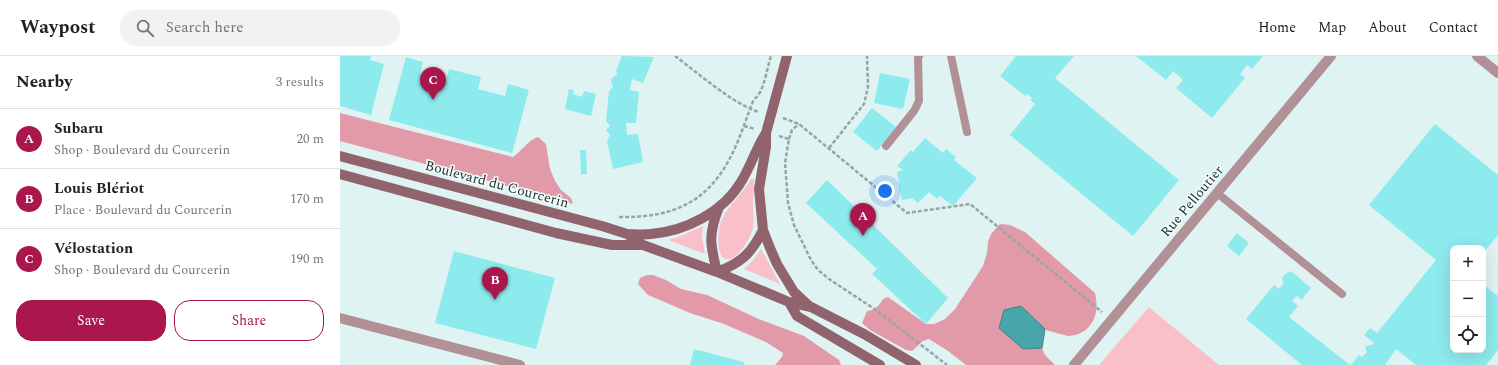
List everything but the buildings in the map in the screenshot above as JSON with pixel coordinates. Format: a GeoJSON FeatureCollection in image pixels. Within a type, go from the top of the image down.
{"type":"FeatureCollection","features":[{"type":"Feature","properties":{"kind":"main road"},"geometry":{"type":"LineString","coordinates":[[787,56],[766,133],[766,147],[759,190],[763,230],[774,258],[794,292],[811,307]]}},
{"type":"Feature","properties":{"kind":"main road"},"geometry":{"type":"LineString","coordinates":[[627,234],[651,234],[666,232],[685,226],[702,218],[719,207],[741,183],[759,144],[766,133]]}},
{"type":"Feature","properties":{"kind":"main road","name":"Boulevard du Courcerin"},"geometry":{"type":"LineString","coordinates":[[340,156],[627,234],[643,245],[717,272],[789,302],[811,307],[864,334],[916,365]]}},
{"type":"Feature","properties":{"kind":"main road","name":"Boulevard du Courcerin"},"geometry":{"type":"LineString","coordinates":[[340,174],[556,232],[612,245],[643,245]]}},
{"type":"Feature","properties":{"kind":"main road"},"geometry":{"type":"LineString","coordinates":[[719,207],[712,224],[711,236],[711,249],[717,272],[732,266],[748,254],[763,230]]}},
{"type":"Feature","properties":{"kind":"main road"},"geometry":{"type":"LineString","coordinates":[[789,302],[797,316],[880,365]]}},
{"type":"Feature","properties":{"kind":"street","name":"Rue Pelloutier"},"geometry":{"type":"LineString","coordinates":[[1074,365],[1331,56]]}},
{"type":"Feature","properties":{"kind":"street"},"geometry":{"type":"LineString","coordinates":[[1477,56],[1498,74]]}},
{"type":"Feature","properties":{"kind":"street"},"geometry":{"type":"LineString","coordinates":[[340,318],[520,365]]}},
{"type":"Feature","properties":{"kind":"lane"},"geometry":{"type":"LineString","coordinates":[[886,146],[914,112],[919,101],[919,56]]}},
{"type":"Feature","properties":{"kind":"lane"},"geometry":{"type":"LineString","coordinates":[[951,56],[967,132]]}},
{"type":"Feature","properties":{"kind":"lane"},"geometry":{"type":"LineString","coordinates":[[1217,193],[1342,294]]}},
{"type":"Feature","properties":{"kind":"path"},"geometry":{"type":"LineString","coordinates":[[675,56],[750,109],[799,124],[907,213],[970,204],[1112,320]]}},
{"type":"Feature","properties":{"kind":"path"},"geometry":{"type":"LineString","coordinates":[[617,217],[648,217],[674,210],[686,205],[701,195],[719,177],[735,149],[752,101],[760,94],[771,56]]}},
{"type":"Feature","properties":{"kind":"path"},"geometry":{"type":"LineString","coordinates":[[829,148],[864,104],[868,87],[867,56]]}},
{"type":"Feature","properties":{"kind":"path"},"geometry":{"type":"LineString","coordinates":[[799,124],[792,130],[785,163],[788,203],[794,225],[811,260],[818,270],[829,279],[876,310],[947,365]]}},
{"type":"Feature","properties":{"kind":"path"},"geometry":{"type":"LineString","coordinates":[[744,126],[789,139]]}},
{"type":"Feature","properties":{"kind":"shaded area"},"geometry":{"type":"Polygon","coordinates":[[[340,113],[513,157],[534,138],[538,137],[546,144],[550,169],[555,181],[561,190],[571,198],[573,204],[340,141],[340,113]]]}},
{"type":"Feature","properties":{"kind":"shaded area"},"geometry":{"type":"Polygon","coordinates":[[[751,179],[754,179],[753,228],[746,244],[738,254],[730,259],[726,259],[720,253],[718,241],[722,219],[751,179]]]}},
{"type":"Feature","properties":{"kind":"shaded area"},"geometry":{"type":"Polygon","coordinates":[[[1000,224],[1010,225],[1025,232],[1095,293],[1096,308],[1093,321],[1084,331],[1069,336],[1046,330],[1021,306],[1023,349],[1042,348],[1045,355],[1054,365],[966,365],[929,339],[923,341],[912,351],[906,350],[870,330],[862,323],[867,311],[875,309],[883,299],[888,297],[926,324],[934,324],[945,319],[955,309],[983,266],[991,234],[1000,224]]]}},
{"type":"Feature","properties":{"kind":"shaded area"},"geometry":{"type":"Polygon","coordinates":[[[703,226],[702,235],[705,254],[668,240],[681,236],[703,226]]]}},
{"type":"Feature","properties":{"kind":"shaded area"},"geometry":{"type":"Polygon","coordinates":[[[761,249],[780,284],[744,269],[761,249]]]}},
{"type":"Feature","properties":{"kind":"shaded area"},"geometry":{"type":"Polygon","coordinates":[[[647,275],[653,275],[666,280],[681,289],[707,295],[761,320],[804,336],[839,360],[841,365],[775,365],[782,357],[783,353],[766,342],[648,295],[638,284],[640,278],[647,275]]]}},
{"type":"Feature","properties":{"kind":"shaded area"},"geometry":{"type":"Polygon","coordinates":[[[1149,307],[1150,308],[1219,365],[1099,365],[1149,307]]]}},
{"type":"Feature","properties":{"kind":"water"},"geometry":{"type":"Polygon","coordinates":[[[1021,306],[1045,329],[1042,348],[1023,349],[999,328],[1004,310],[1021,306]]]}},
{"type":"Feature","properties":{"kind":"place","name":"Vélostation"},"geometry":{"type":"Point","coordinates":[433,100]}},
{"type":"Feature","properties":{"kind":"place","name":"Subaru"},"geometry":{"type":"Point","coordinates":[863,236]}},
{"type":"Feature","properties":{"kind":"place","name":"Louis Blériot"},"geometry":{"type":"Point","coordinates":[495,300]}}]}
